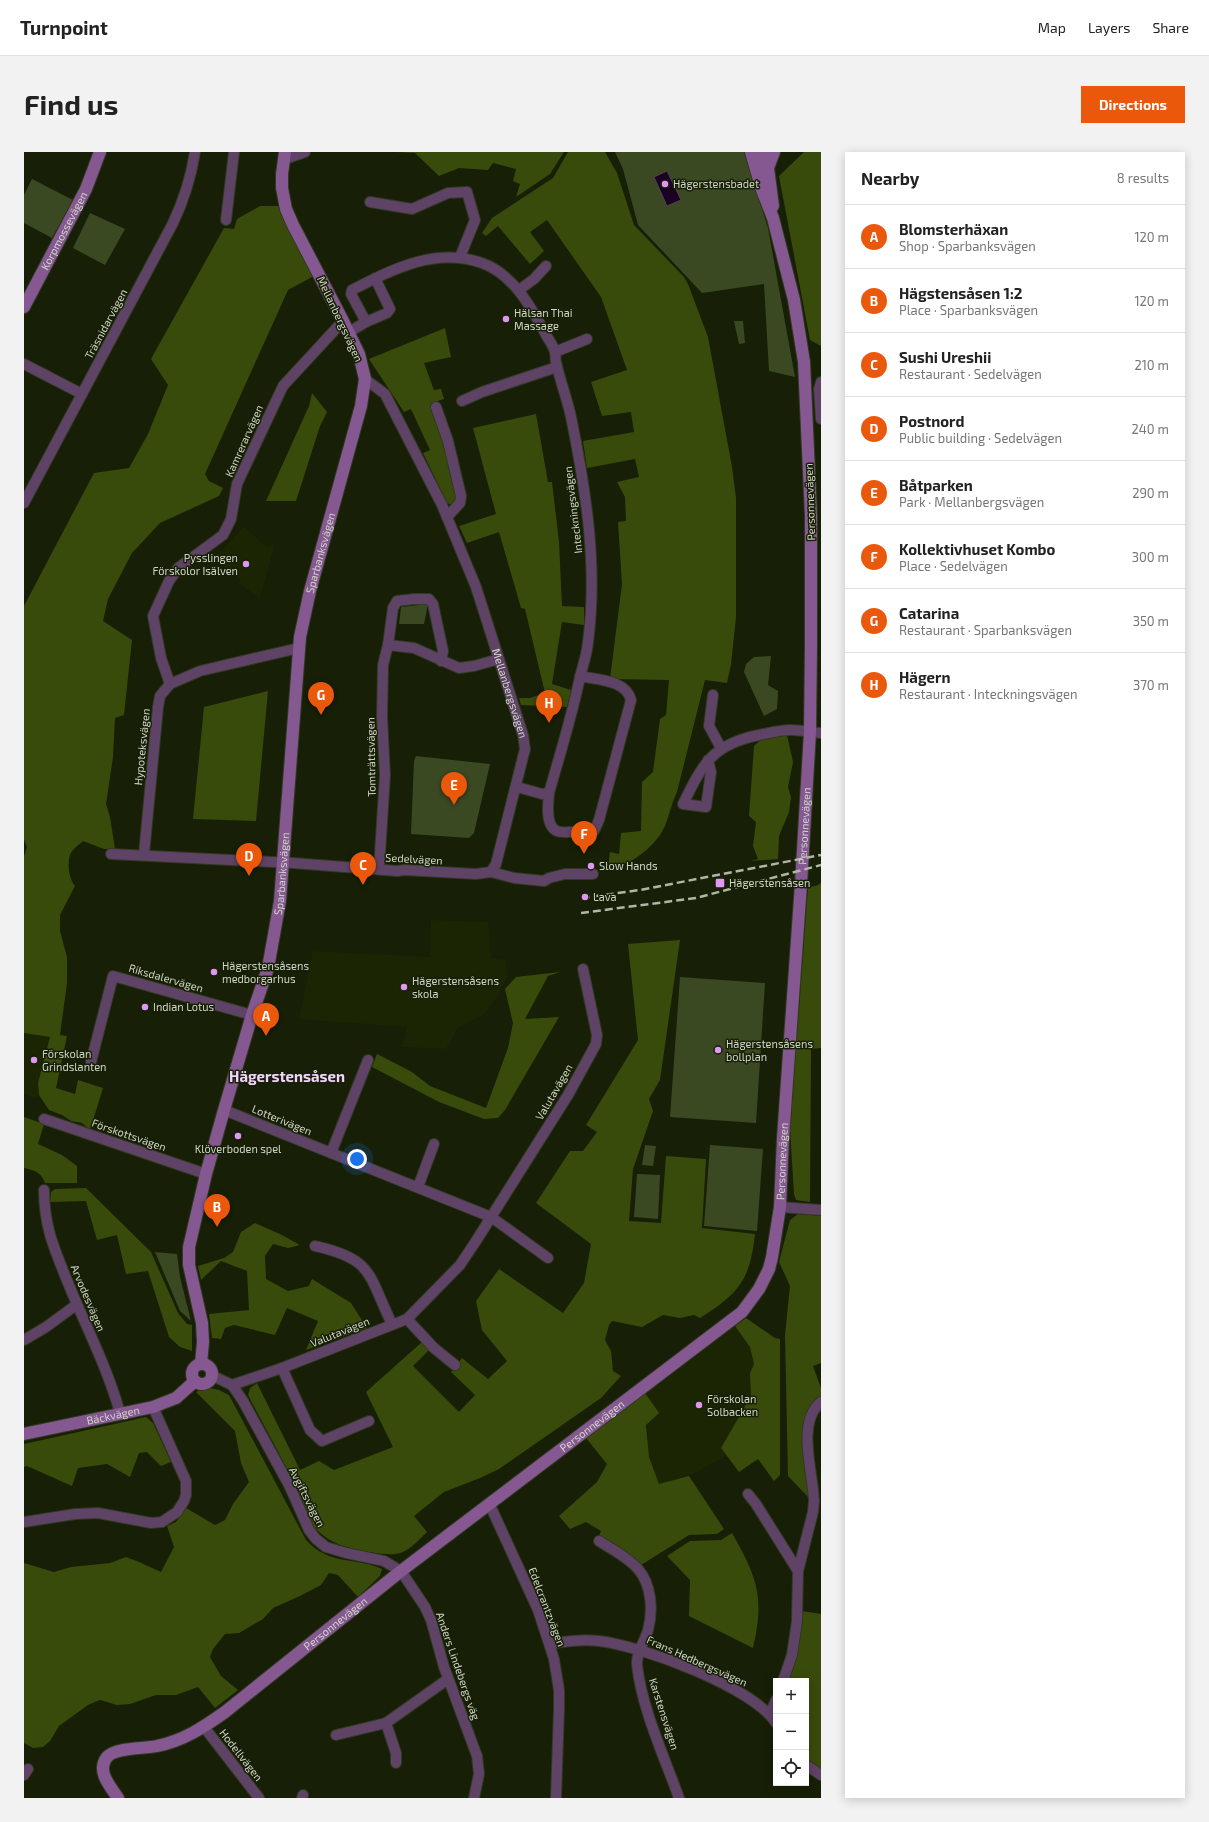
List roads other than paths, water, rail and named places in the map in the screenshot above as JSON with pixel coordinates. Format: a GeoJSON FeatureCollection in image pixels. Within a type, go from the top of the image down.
{"type":"FeatureCollection","features":[{"type":"Feature","properties":{"kind":"street","name":"Korpmossevägen"},"geometry":{"type":"LineString","coordinates":[[24,307],[86,189],[100,152]]}},
{"type":"Feature","properties":{"kind":"street","name":"Träsnidarvägen"},"geometry":{"type":"LineString","coordinates":[[24,503],[182,205],[191,174],[195,152]]}},
{"type":"Feature","properties":{"kind":"street"},"geometry":{"type":"LineString","coordinates":[[226,220],[234,152]]}},
{"type":"Feature","properties":{"kind":"street"},"geometry":{"type":"LineString","coordinates":[[285,155],[305,152]]}},
{"type":"Feature","properties":{"kind":"street","name":"Personnevägen"},"geometry":{"type":"LineString","coordinates":[[118,1798],[106,1781],[103,1768],[104,1762],[109,1755],[115,1751],[158,1746],[186,1736],[204,1727],[252,1691],[401,1571],[489,1503],[742,1312],[758,1289],[768,1269],[772,1257],[780,1207],[783,1138],[801,884],[815,732],[816,516],[804,362],[794,300],[773,218],[762,190],[751,152]]}},
{"type":"Feature","properties":{"kind":"street","name":"Personnevägen"},"geometry":{"type":"LineString","coordinates":[[762,152],[770,182]]}},
{"type":"Feature","properties":{"kind":"street","name":"Personnevägen"},"geometry":{"type":"LineString","coordinates":[[773,218],[773,199],[768,168],[774,152]]}},
{"type":"Feature","properties":{"kind":"street","name":"Mellanbergsvägen"},"geometry":{"type":"LineString","coordinates":[[285,155],[282,174],[282,188],[289,217],[346,326],[359,354],[365,379],[385,394],[430,479],[476,588],[523,735],[525,749],[517,787],[496,864],[491,872]]}},
{"type":"Feature","properties":{"kind":"street"},"geometry":{"type":"LineString","coordinates":[[370,202],[412,210],[448,193],[468,192],[475,220],[460,257]]}},
{"type":"Feature","properties":{"kind":"street","name":"Inteckningsvägen"},"geometry":{"type":"LineString","coordinates":[[366,322],[351,294],[352,290],[402,266],[437,258],[460,257],[484,264],[501,274],[519,290],[535,315],[555,352],[557,367],[571,415],[589,524],[592,593],[588,643],[580,676],[572,712],[549,793],[548,808],[551,825],[553,829],[558,832],[582,833],[594,831],[599,820],[631,700],[629,694],[624,688],[580,676]]}},
{"type":"Feature","properties":{"kind":"street"},"geometry":{"type":"LineString","coordinates":[[519,290],[534,279],[546,266]]}},
{"type":"Feature","properties":{"kind":"street"},"geometry":{"type":"LineString","coordinates":[[346,326],[366,322],[387,313],[390,309],[375,278]]}},
{"type":"Feature","properties":{"kind":"street","name":"Kamrerarvägen"},"geometry":{"type":"LineString","coordinates":[[170,684],[161,658],[154,616],[169,581],[178,568],[223,535],[231,519],[237,484],[282,386],[346,326]]}},
{"type":"Feature","properties":{"kind":"street"},"geometry":{"type":"LineString","coordinates":[[555,352],[587,339]]}},
{"type":"Feature","properties":{"kind":"street"},"geometry":{"type":"LineString","coordinates":[[24,364],[82,394]]}},
{"type":"Feature","properties":{"kind":"street"},"geometry":{"type":"LineString","coordinates":[[462,401],[482,392],[557,367]]}},
{"type":"Feature","properties":{"kind":"street","name":"Sparbanksvägen"},"geometry":{"type":"LineString","coordinates":[[201,1364],[203,1342],[202,1324],[188,1254],[206,1174],[252,1015],[268,968],[280,901],[284,862],[299,648],[310,591],[361,406],[365,379]]}},
{"type":"Feature","properties":{"kind":"street"},"geometry":{"type":"LineString","coordinates":[[821,382],[819,389],[821,420]]}},
{"type":"Feature","properties":{"kind":"street"},"geometry":{"type":"LineString","coordinates":[[436,407],[448,441],[461,496],[460,504],[447,517]]}},
{"type":"Feature","properties":{"kind":"street","name":"Tomträttsvägen"},"geometry":{"type":"LineString","coordinates":[[378,869],[385,775],[382,717],[383,666],[394,608],[397,601],[429,599],[433,604],[443,651],[441,661]]}},
{"type":"Feature","properties":{"kind":"street"},"geometry":{"type":"LineString","coordinates":[[388,645],[414,648],[458,668],[474,666],[499,659]]}},
{"type":"Feature","properties":{"kind":"street"},"geometry":{"type":"LineString","coordinates":[[170,684],[200,671],[299,648]]}},
{"type":"Feature","properties":{"kind":"street","name":"Hypoteksvägen"},"geometry":{"type":"LineString","coordinates":[[144,854],[158,707],[160,696],[170,684]]}},
{"type":"Feature","properties":{"kind":"street"},"geometry":{"type":"LineString","coordinates":[[713,695],[709,726],[721,748]]}},
{"type":"Feature","properties":{"kind":"street"},"geometry":{"type":"LineString","coordinates":[[708,760],[721,748],[748,737],[770,732],[790,730],[815,732]]}},
{"type":"Feature","properties":{"kind":"street"},"geometry":{"type":"LineString","coordinates":[[517,787],[542,794],[549,793]]}},
{"type":"Feature","properties":{"kind":"street","name":"Sedelvägen"},"geometry":{"type":"LineString","coordinates":[[111,854],[144,854],[476,874],[491,872],[514,878],[544,881],[549,878],[565,874],[593,874]]}},
{"type":"Feature","properties":{"kind":"street","name":"Valutavägen"},"geometry":{"type":"LineString","coordinates":[[232,1385],[282,1368],[407,1319],[460,1265],[568,1095],[596,1044],[597,1035],[583,969]]}},
{"type":"Feature","properties":{"kind":"street","name":"Riksdalervägen"},"geometry":{"type":"LineString","coordinates":[[91,1062],[113,976],[252,1015]]}},
{"type":"Feature","properties":{"kind":"street"},"geometry":{"type":"LineString","coordinates":[[331,1153],[368,1060]]}},
{"type":"Feature","properties":{"kind":"street","name":"Lotterivägen"},"geometry":{"type":"LineString","coordinates":[[224,1110],[491,1217]]}},
{"type":"Feature","properties":{"kind":"street","name":"Förskottsvägen"},"geometry":{"type":"LineString","coordinates":[[44,1119],[206,1174]]}},
{"type":"Feature","properties":{"kind":"street"},"geometry":{"type":"LineString","coordinates":[[418,1187],[434,1144]]}},
{"type":"Feature","properties":{"kind":"street","name":"Arvodesvägen"},"geometry":{"type":"LineString","coordinates":[[44,1190],[44,1207],[51,1240],[76,1305],[110,1382],[120,1413]]}},
{"type":"Feature","properties":{"kind":"street"},"geometry":{"type":"LineString","coordinates":[[780,1207],[821,1210]]}},
{"type":"Feature","properties":{"kind":"street"},"geometry":{"type":"LineString","coordinates":[[491,1217],[548,1258]]}},
{"type":"Feature","properties":{"kind":"street"},"geometry":{"type":"LineString","coordinates":[[315,1246],[344,1253],[355,1259],[365,1268],[374,1281],[392,1324]]}},
{"type":"Feature","properties":{"kind":"street"},"geometry":{"type":"LineString","coordinates":[[24,1340],[46,1328],[76,1305]]}},
{"type":"Feature","properties":{"kind":"street"},"geometry":{"type":"LineString","coordinates":[[407,1319],[434,1348],[454,1365]]}},
{"type":"Feature","properties":{"kind":"street"},"geometry":{"type":"LineString","coordinates":[[201,1364],[210,1367],[212,1376],[210,1382],[204,1384],[195,1381],[192,1372],[195,1366],[201,1364]]}},
{"type":"Feature","properties":{"kind":"street"},"geometry":{"type":"LineString","coordinates":[[282,1368],[310,1430],[322,1441],[369,1421]]}},
{"type":"Feature","properties":{"kind":"street"},"geometry":{"type":"LineString","coordinates":[[212,1376],[232,1385]]}},
{"type":"Feature","properties":{"kind":"street","name":"Bäckvägen"},"geometry":{"type":"LineString","coordinates":[[24,1434],[153,1407],[176,1398],[195,1381]]}},
{"type":"Feature","properties":{"kind":"street","name":"Avgiftsvägen"},"geometry":{"type":"LineString","coordinates":[[232,1385],[247,1408],[289,1485],[309,1530],[316,1539],[326,1547],[384,1561],[401,1571]]}},
{"type":"Feature","properties":{"kind":"street"},"geometry":{"type":"LineString","coordinates":[[784,1678],[792,1655],[797,1621],[798,1571],[814,1506],[814,1487],[807,1429],[811,1413],[821,1402]]}},
{"type":"Feature","properties":{"kind":"street"},"geometry":{"type":"LineString","coordinates":[[24,1522],[75,1514],[98,1514],[151,1523],[162,1522],[177,1512],[186,1495],[186,1481],[153,1407]]}},
{"type":"Feature","properties":{"kind":"street"},"geometry":{"type":"LineString","coordinates":[[748,1494],[756,1504],[798,1571]]}},
{"type":"Feature","properties":{"kind":"street","name":"Edelcrantzvägen"},"geometry":{"type":"LineString","coordinates":[[489,1503],[538,1610],[550,1644],[558,1690],[556,1798]]}},
{"type":"Feature","properties":{"kind":"street","name":"Karstensvägen"},"geometry":{"type":"LineString","coordinates":[[599,1541],[639,1569],[645,1582],[650,1599],[651,1611],[648,1629],[637,1663],[640,1685],[651,1720],[680,1798]]}},
{"type":"Feature","properties":{"kind":"street","name":"Anders Lindebergs väg"},"geometry":{"type":"LineString","coordinates":[[401,1571],[425,1607],[431,1620],[448,1680],[479,1765],[479,1774],[474,1798]]}},
{"type":"Feature","properties":{"kind":"street","name":"Frans Hedbergsvägen"},"geometry":{"type":"LineString","coordinates":[[550,1644],[588,1640],[608,1642],[641,1649],[725,1684],[751,1699],[773,1718]]}},
{"type":"Feature","properties":{"kind":"street"},"geometry":{"type":"LineString","coordinates":[[336,1735],[386,1723],[448,1680]]}},
{"type":"Feature","properties":{"kind":"street"},"geometry":{"type":"LineString","coordinates":[[386,1723],[396,1753],[396,1762]]}},
{"type":"Feature","properties":{"kind":"street","name":"Hodellvägen"},"geometry":{"type":"LineString","coordinates":[[204,1727],[259,1798]]}},
{"type":"Feature","properties":{"kind":"street"},"geometry":{"type":"LineString","coordinates":[[809,1766],[821,1775]]}},
{"type":"Feature","properties":{"kind":"railway"},"geometry":{"type":"LineString","coordinates":[[582,898],[640,890],[821,855]]}},
{"type":"Feature","properties":{"kind":"railway"},"geometry":{"type":"LineString","coordinates":[[581,913],[696,898],[821,865]]}},
{"type":"Feature","properties":{"kind":"place","name":"Hägerstensbadet"},"geometry":{"type":"Point","coordinates":[665,184]}},
{"type":"Feature","properties":{"kind":"place","name":"Hälsan Thai Massage"},"geometry":{"type":"Point","coordinates":[506,319]}},
{"type":"Feature","properties":{"kind":"place","name":"Pysslingen Förskolor Isälven"},"geometry":{"type":"Point","coordinates":[246,564]}},
{"type":"Feature","properties":{"kind":"place","name":"Catarina"},"geometry":{"type":"Point","coordinates":[321,715]}},
{"type":"Feature","properties":{"kind":"place","name":"Hägern"},"geometry":{"type":"Point","coordinates":[549,723]}},
{"type":"Feature","properties":{"kind":"place","name":"Båtparken"},"geometry":{"type":"Point","coordinates":[454,805]}},
{"type":"Feature","properties":{"kind":"place","name":"Kollektivhuset Kombo"},"geometry":{"type":"Point","coordinates":[584,854]}},
{"type":"Feature","properties":{"kind":"place","name":"Slow Hands"},"geometry":{"type":"Point","coordinates":[591,866]}},
{"type":"Feature","properties":{"kind":"place","name":"Postnord"},"geometry":{"type":"Point","coordinates":[249,876]}},
{"type":"Feature","properties":{"kind":"place","name":"Hägerstensåsen"},"geometry":{"type":"Point","coordinates":[720,883]}},
{"type":"Feature","properties":{"kind":"place","name":"Sushi Ureshii"},"geometry":{"type":"Point","coordinates":[363,885]}},
{"type":"Feature","properties":{"kind":"place","name":"Lava"},"geometry":{"type":"Point","coordinates":[585,897]}},
{"type":"Feature","properties":{"kind":"place","name":"Hägerstensåsens medborgarhus"},"geometry":{"type":"Point","coordinates":[214,972]}},
{"type":"Feature","properties":{"kind":"place","name":"Hägerstensåsens skola"},"geometry":{"type":"Point","coordinates":[404,987]}},
{"type":"Feature","properties":{"kind":"place","name":"Indian Lotus"},"geometry":{"type":"Point","coordinates":[145,1007]}},
{"type":"Feature","properties":{"kind":"place","name":"Blomsterhäxan"},"geometry":{"type":"Point","coordinates":[266,1036]}},
{"type":"Feature","properties":{"kind":"place","name":"Hägerstensåsens bollplan"},"geometry":{"type":"Point","coordinates":[718,1050]}},
{"type":"Feature","properties":{"kind":"place","name":"Förskolan Grindslanten"},"geometry":{"type":"Point","coordinates":[34,1060]}},
{"type":"Feature","properties":{"kind":"place","name":"Klöverboden spel"},"geometry":{"type":"Point","coordinates":[238,1136]}},
{"type":"Feature","properties":{"kind":"place","name":"Hägstensåsen 1:2"},"geometry":{"type":"Point","coordinates":[217,1227]}},
{"type":"Feature","properties":{"kind":"place","name":"Förskolan Solbacken"},"geometry":{"type":"Point","coordinates":[699,1405]}},
{"type":"Feature","properties":{"kind":"district","name":"Hägerstensåsen"},"geometry":{"type":"Point","coordinates":[287,1077]}}]}
